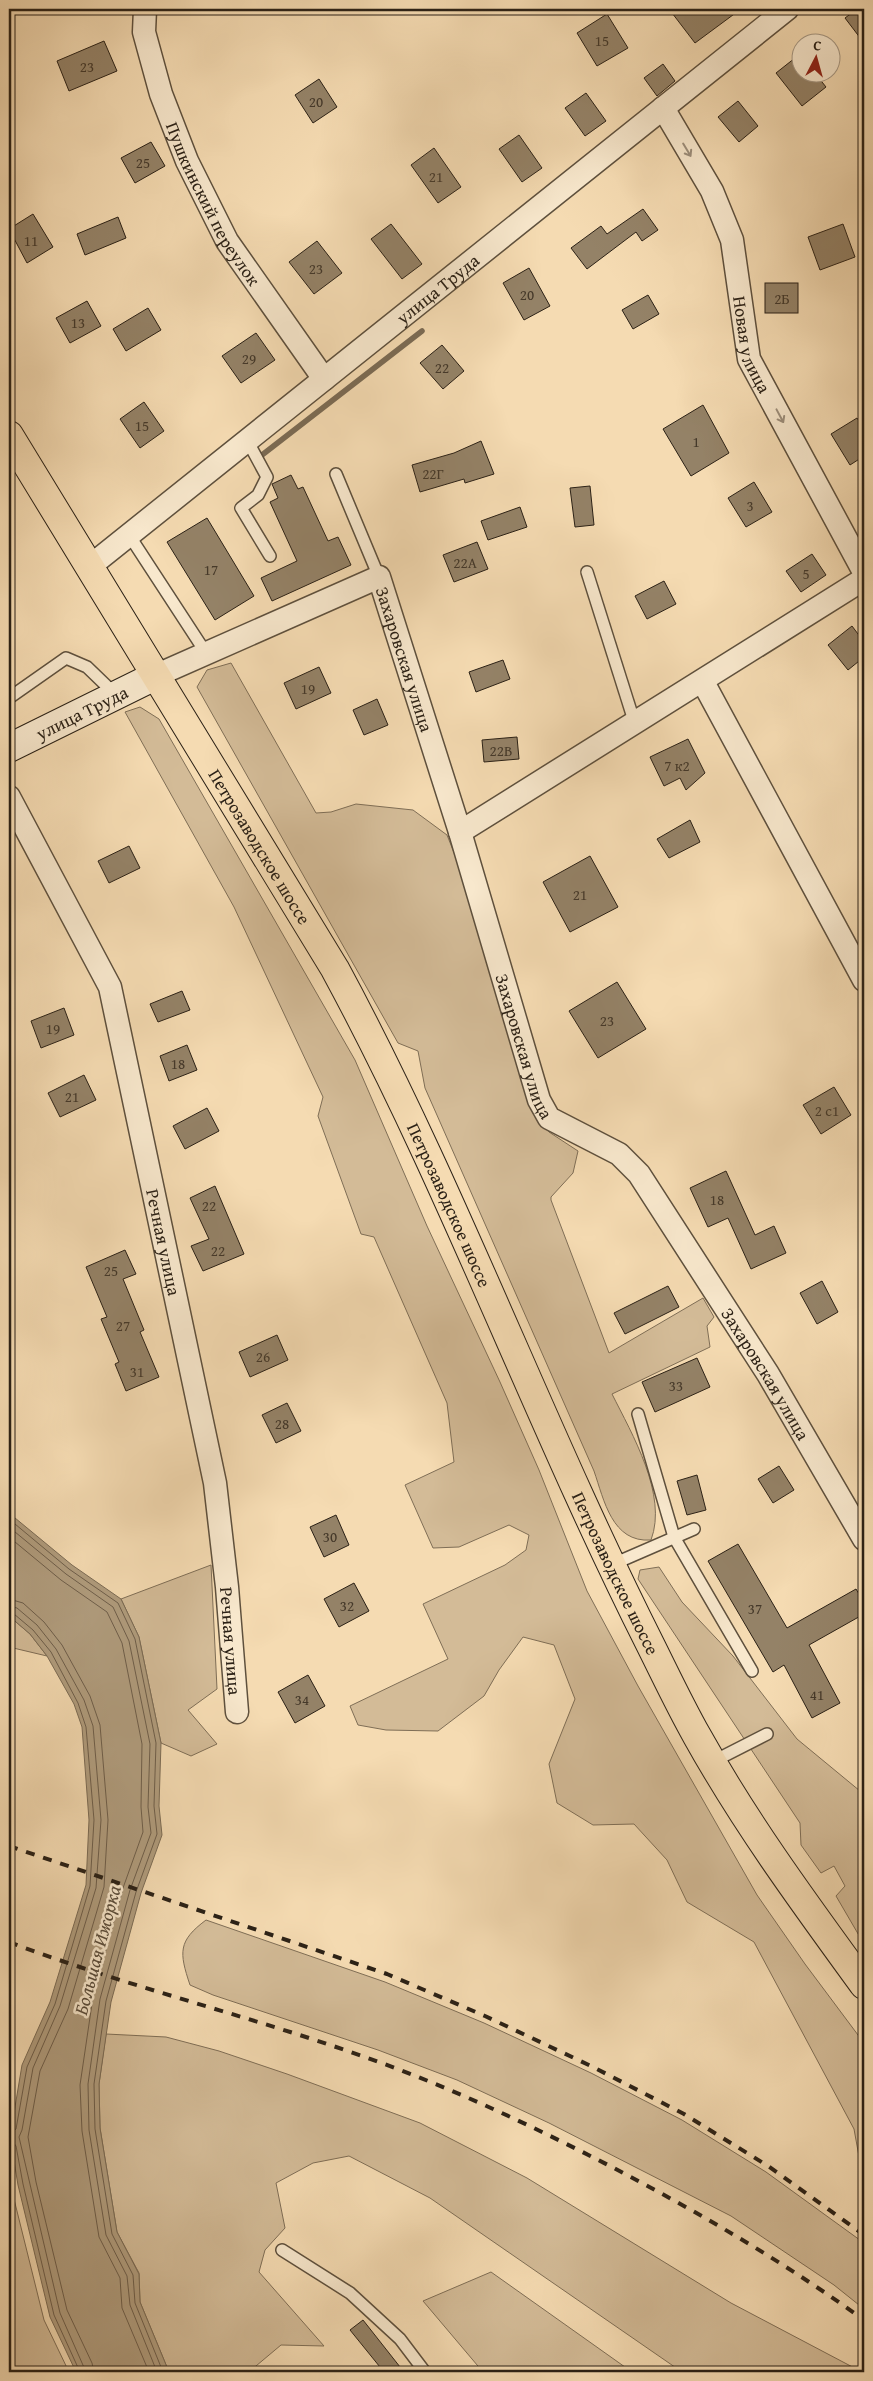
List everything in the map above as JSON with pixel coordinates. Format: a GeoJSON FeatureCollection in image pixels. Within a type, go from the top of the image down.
{"type":"FeatureCollection","features":[{"type":"Feature","properties":{"kind":"main road","name":"Петрозаводское шоссе"},"geometry":{"type":"LineString","coordinates":[[9,435],[335,968],[374,1040],[432,1163],[611,1565],[696,1736],[780,1869],[864,1985]]}},
{"type":"Feature","properties":{"kind":"main road","name":"улица Труда"},"geometry":{"type":"LineString","coordinates":[[9,748],[155,676]]}},
{"type":"Feature","properties":{"kind":"street","name":"Пушкинский переулок"},"geometry":{"type":"LineString","coordinates":[[145,9],[144,32],[161,94],[187,161],[227,241],[324,379]]}},
{"type":"Feature","properties":{"kind":"street","name":"улица Труда"},"geometry":{"type":"LineString","coordinates":[[89,567],[787,9]]}},
{"type":"Feature","properties":{"kind":"street","name":"Новая улица"},"geometry":{"type":"LineString","coordinates":[[663,108],[712,191],[732,240],[749,359],[864,572]]}},
{"type":"Feature","properties":{"kind":"street"},"geometry":{"type":"LineString","coordinates":[[155,676],[379,577]]}},
{"type":"Feature","properties":{"kind":"street","name":"Захаровская улица"},"geometry":{"type":"LineString","coordinates":[[379,577],[460,832],[539,1100],[550,1118],[619,1154],[639,1174],[768,1374],[864,1539]]}},
{"type":"Feature","properties":{"kind":"street"},"geometry":{"type":"LineString","coordinates":[[460,832],[703,682],[864,579]]}},
{"type":"Feature","properties":{"kind":"street"},"geometry":{"type":"LineString","coordinates":[[703,682],[864,980]]}},
{"type":"Feature","properties":{"kind":"street","name":"Речная улица"},"geometry":{"type":"LineString","coordinates":[[9,797],[110,987],[216,1483],[237,1712]]}},
{"type":"Feature","properties":{"kind":"lane"},"geometry":{"type":"LineString","coordinates":[[247,440],[267,477],[258,496],[241,508],[270,556]]}},
{"type":"Feature","properties":{"kind":"lane"},"geometry":{"type":"LineString","coordinates":[[336,474],[379,577]]}},
{"type":"Feature","properties":{"kind":"lane"},"geometry":{"type":"LineString","coordinates":[[129,535],[206,653]]}},
{"type":"Feature","properties":{"kind":"lane"},"geometry":{"type":"LineString","coordinates":[[587,572],[635,724]]}},
{"type":"Feature","properties":{"kind":"lane"},"geometry":{"type":"LineString","coordinates":[[9,698],[66,658],[87,667],[116,695]]}},
{"type":"Feature","properties":{"kind":"lane"},"geometry":{"type":"LineString","coordinates":[[638,1414],[674,1537],[752,1671]]}},
{"type":"Feature","properties":{"kind":"lane"},"geometry":{"type":"LineString","coordinates":[[611,1565],[694,1529]]}},
{"type":"Feature","properties":{"kind":"lane"},"geometry":{"type":"LineString","coordinates":[[712,1762],[767,1734]]}},
{"type":"Feature","properties":{"kind":"lane"},"geometry":{"type":"LineString","coordinates":[[282,2250],[350,2293],[400,2338],[425,2372]]}},
{"type":"Feature","properties":{"kind":"shaded area"},"geometry":{"type":"Polygon","coordinates":[[[231,663],[316,813],[331,812],[356,804],[413,810],[447,835],[459,865],[534,1107],[549,1132],[578,1151],[573,1173],[551,1197],[551,1200],[609,1353],[703,1298],[714,1317],[707,1326],[710,1347],[612,1394],[638,1446],[651,1485],[655,1504],[655,1522],[651,1540],[638,1539],[627,1535],[612,1518],[594,1471],[425,1088],[418,1051],[398,1043],[197,687],[207,670],[231,663]]]}},
{"type":"Feature","properties":{"kind":"shaded area"},"geometry":{"type":"Polygon","coordinates":[[[140,707],[159,719],[355,1060],[427,1226],[539,1470],[587,1591],[638,1686],[757,1895],[805,1964],[864,2043],[864,2184],[854,2129],[754,1942],[687,1902],[667,1860],[634,1824],[593,1825],[557,1803],[549,1764],[575,1699],[554,1645],[523,1637],[499,1670],[484,1696],[438,1731],[386,1730],[358,1725],[350,1706],[448,1659],[423,1604],[505,1565],[526,1550],[529,1535],[509,1525],[459,1547],[433,1548],[405,1485],[454,1462],[447,1403],[374,1237],[361,1234],[318,1116],[323,1097],[234,907],[125,712],[140,707]]]}},
{"type":"Feature","properties":{"kind":"shaded area"},"geometry":{"type":"Polygon","coordinates":[[[211,1565],[217,1689],[188,1710],[217,1744],[191,1756],[161,1743],[139,1637],[121,1599],[211,1565]]]}},
{"type":"Feature","properties":{"kind":"shaded area"},"geometry":{"type":"Polygon","coordinates":[[[659,1567],[682,1602],[733,1656],[797,1739],[860,1791],[864,1797],[864,1944],[836,1896],[845,1886],[834,1866],[821,1873],[801,1845],[800,1823],[638,1579],[640,1570],[659,1567]]]}},
{"type":"Feature","properties":{"kind":"shaded area"},"geometry":{"type":"Polygon","coordinates":[[[9,1616],[30,1634],[47,1656],[9,1647],[9,1616]]]}},
{"type":"Feature","properties":{"kind":"shaded area"},"geometry":{"type":"Polygon","coordinates":[[[206,1920],[385,1982],[484,2023],[591,2073],[682,2120],[766,2172],[864,2243],[864,2309],[834,2285],[731,2216],[549,2123],[457,2080],[378,2050],[213,1995],[190,1985],[184,1964],[183,1948],[190,1934],[206,1920]]]}},
{"type":"Feature","properties":{"kind":"shaded area"},"geometry":{"type":"Polygon","coordinates":[[[106,2034],[166,2037],[219,2051],[420,2123],[527,2178],[731,2303],[862,2372],[682,2372],[430,2198],[349,2156],[313,2163],[276,2183],[285,2228],[265,2250],[259,2272],[324,2346],[281,2345],[250,2371],[231,2368],[219,2372],[169,2372],[140,2302],[139,2273],[117,2232],[100,2128],[99,2084],[106,2034]]]}},
{"type":"Feature","properties":{"kind":"shaded area"},"geometry":{"type":"Polygon","coordinates":[[[10,2137],[11,2187],[44,2320],[69,2372],[9,2372],[10,2137]]]}},
{"type":"Feature","properties":{"kind":"shaded area"},"geometry":{"type":"Polygon","coordinates":[[[491,2272],[632,2372],[483,2372],[423,2301],[491,2272]]]}},
{"type":"Feature","properties":{"kind":"water","name":"Большая Ижорка"},"geometry":{"type":"Polygon","coordinates":[[[9,1513],[72,1565],[121,1599],[139,1637],[161,1743],[159,1806],[162,1835],[141,1893],[111,2002],[99,2084],[100,2128],[117,2232],[139,2274],[140,2302],[169,2372],[76,2372],[50,2317],[18,2185],[10,2137],[22,2065],[50,2002],[86,1885],[89,1820],[82,1727],[74,1704],[47,1656],[30,1634],[9,1616],[9,1513]]]}},
{"type":"Feature","properties":{"kind":"building"},"geometry":{"type":"Polygon","coordinates":[[[669,9],[741,9],[695,43],[669,9]]]}},
{"type":"Feature","properties":{"kind":"building"},"geometry":{"type":"Polygon","coordinates":[[[857,9],[864,9],[864,43],[845,18],[857,9]]]}},
{"type":"Feature","properties":{"kind":"building"},"geometry":{"type":"Polygon","coordinates":[[[607,14],[628,48],[597,66],[577,33],[607,14]]]}},
{"type":"Feature","properties":{"kind":"building"},"geometry":{"type":"Polygon","coordinates":[[[104,41],[117,71],[69,91],[57,61],[104,41]]]}},
{"type":"Feature","properties":{"kind":"building"},"geometry":{"type":"Polygon","coordinates":[[[790,62],[790,82],[822,82],[826,87],[802,106],[776,73],[790,62]]]}},
{"type":"Feature","properties":{"kind":"building"},"geometry":{"type":"Polygon","coordinates":[[[663,64],[675,81],[657,96],[644,78],[663,64]]]}},
{"type":"Feature","properties":{"kind":"building"},"geometry":{"type":"Polygon","coordinates":[[[319,79],[337,107],[313,123],[295,95],[319,79]]]}},
{"type":"Feature","properties":{"kind":"building"},"geometry":{"type":"Polygon","coordinates":[[[586,93],[606,121],[585,136],[565,108],[586,93]]]}},
{"type":"Feature","properties":{"kind":"building"},"geometry":{"type":"Polygon","coordinates":[[[738,101],[758,126],[739,142],[718,117],[738,101]]]}},
{"type":"Feature","properties":{"kind":"building"},"geometry":{"type":"Polygon","coordinates":[[[519,135],[542,168],[522,182],[499,149],[519,135]]]}},
{"type":"Feature","properties":{"kind":"building"},"geometry":{"type":"Polygon","coordinates":[[[151,142],[165,166],[135,183],[121,158],[151,142]]]}},
{"type":"Feature","properties":{"kind":"building"},"geometry":{"type":"Polygon","coordinates":[[[434,148],[461,187],[438,203],[411,165],[434,148]]]}},
{"type":"Feature","properties":{"kind":"building"},"geometry":{"type":"Polygon","coordinates":[[[643,209],[658,230],[642,241],[636,232],[587,269],[571,248],[601,226],[607,234],[643,209]]]}},
{"type":"Feature","properties":{"kind":"building"},"geometry":{"type":"Polygon","coordinates":[[[33,214],[53,247],[27,263],[9,229],[33,214]]]}},
{"type":"Feature","properties":{"kind":"building"},"geometry":{"type":"Polygon","coordinates":[[[118,217],[126,238],[85,255],[77,234],[118,217]]]}},
{"type":"Feature","properties":{"kind":"building"},"geometry":{"type":"Polygon","coordinates":[[[391,224],[422,264],[402,279],[371,239],[391,224]]]}},
{"type":"Feature","properties":{"kind":"building"},"geometry":{"type":"Polygon","coordinates":[[[843,224],[855,257],[820,270],[808,237],[843,224]]]}},
{"type":"Feature","properties":{"kind":"building"},"geometry":{"type":"Polygon","coordinates":[[[317,241],[342,273],[314,294],[289,262],[317,241]]]}},
{"type":"Feature","properties":{"kind":"building"},"geometry":{"type":"Polygon","coordinates":[[[529,268],[550,306],[524,320],[503,283],[529,268]]]}},
{"type":"Feature","properties":{"kind":"building"},"geometry":{"type":"Polygon","coordinates":[[[765,283],[798,283],[798,313],[765,313],[765,283]]]}},
{"type":"Feature","properties":{"kind":"building"},"geometry":{"type":"Polygon","coordinates":[[[648,295],[659,314],[633,329],[622,310],[648,295]]]}},
{"type":"Feature","properties":{"kind":"building"},"geometry":{"type":"Polygon","coordinates":[[[87,301],[101,326],[70,343],[56,318],[87,301]]]}},
{"type":"Feature","properties":{"kind":"building"},"geometry":{"type":"Polygon","coordinates":[[[148,308],[161,330],[126,351],[113,329],[148,308]]]}},
{"type":"Feature","properties":{"kind":"building"},"geometry":{"type":"Polygon","coordinates":[[[256,333],[275,360],[241,383],[222,356],[256,333]]]}},
{"type":"Feature","properties":{"kind":"building"},"geometry":{"type":"Polygon","coordinates":[[[442,345],[464,371],[443,389],[420,363],[442,345]]]}},
{"type":"Feature","properties":{"kind":"building"},"geometry":{"type":"Polygon","coordinates":[[[144,402],[164,431],[140,448],[120,419],[144,402]]]}},
{"type":"Feature","properties":{"kind":"building"},"geometry":{"type":"Polygon","coordinates":[[[703,405],[729,453],[691,476],[663,429],[703,405]]]}},
{"type":"Feature","properties":{"kind":"building"},"geometry":{"type":"Polygon","coordinates":[[[857,418],[864,429],[864,456],[850,465],[831,434],[857,418]]]}},
{"type":"Feature","properties":{"kind":"building"},"geometry":{"type":"Polygon","coordinates":[[[481,441],[494,474],[465,483],[464,479],[420,492],[412,465],[454,453],[481,441]]]}},
{"type":"Feature","properties":{"kind":"building"},"geometry":{"type":"Polygon","coordinates":[[[291,475],[298,489],[303,487],[328,541],[338,537],[351,565],[272,601],[261,578],[297,561],[270,502],[278,498],[272,484],[291,475]]]}},
{"type":"Feature","properties":{"kind":"building"},"geometry":{"type":"Polygon","coordinates":[[[754,482],[772,512],[746,527],[728,498],[754,482]]]}},
{"type":"Feature","properties":{"kind":"building"},"geometry":{"type":"Polygon","coordinates":[[[590,486],[594,525],[575,527],[570,488],[590,486]]]}},
{"type":"Feature","properties":{"kind":"building"},"geometry":{"type":"Polygon","coordinates":[[[520,507],[527,527],[488,540],[481,521],[520,507]]]}},
{"type":"Feature","properties":{"kind":"building"},"geometry":{"type":"Polygon","coordinates":[[[207,518],[254,596],[215,620],[167,542],[207,518]]]}},
{"type":"Feature","properties":{"kind":"building"},"geometry":{"type":"Polygon","coordinates":[[[477,542],[488,569],[454,582],[443,555],[477,542]]]}},
{"type":"Feature","properties":{"kind":"building"},"geometry":{"type":"Polygon","coordinates":[[[812,554],[826,575],[801,592],[786,571],[812,554]]]}},
{"type":"Feature","properties":{"kind":"building"},"geometry":{"type":"Polygon","coordinates":[[[664,581],[676,604],[647,619],[635,596],[664,581]]]}},
{"type":"Feature","properties":{"kind":"building"},"geometry":{"type":"Polygon","coordinates":[[[852,626],[864,642],[864,657],[848,670],[828,645],[852,626]]]}},
{"type":"Feature","properties":{"kind":"building"},"geometry":{"type":"Polygon","coordinates":[[[503,660],[510,679],[476,692],[469,672],[503,660]]]}},
{"type":"Feature","properties":{"kind":"building"},"geometry":{"type":"Polygon","coordinates":[[[319,667],[331,693],[296,709],[284,683],[319,667]]]}},
{"type":"Feature","properties":{"kind":"building"},"geometry":{"type":"Polygon","coordinates":[[[377,699],[388,725],[364,735],[353,710],[377,699]]]}},
{"type":"Feature","properties":{"kind":"building"},"geometry":{"type":"Polygon","coordinates":[[[517,737],[519,759],[484,762],[482,740],[517,737]]]}},
{"type":"Feature","properties":{"kind":"building"},"geometry":{"type":"Polygon","coordinates":[[[688,739],[705,773],[686,790],[680,778],[664,786],[650,757],[688,739]]]}},
{"type":"Feature","properties":{"kind":"building"},"geometry":{"type":"Polygon","coordinates":[[[690,820],[700,842],[669,858],[657,839],[690,820]]]}},
{"type":"Feature","properties":{"kind":"building"},"geometry":{"type":"Polygon","coordinates":[[[129,846],[140,868],[109,883],[98,861],[129,846]]]}},
{"type":"Feature","properties":{"kind":"building"},"geometry":{"type":"Polygon","coordinates":[[[590,856],[618,907],[570,932],[543,882],[590,856]]]}},
{"type":"Feature","properties":{"kind":"building"},"geometry":{"type":"Polygon","coordinates":[[[617,982],[646,1029],[598,1058],[569,1011],[617,982]]]}},
{"type":"Feature","properties":{"kind":"building"},"geometry":{"type":"Polygon","coordinates":[[[182,991],[190,1010],[158,1022],[150,1004],[182,991]]]}},
{"type":"Feature","properties":{"kind":"building"},"geometry":{"type":"Polygon","coordinates":[[[64,1008],[74,1035],[41,1048],[31,1021],[64,1008]]]}},
{"type":"Feature","properties":{"kind":"building"},"geometry":{"type":"Polygon","coordinates":[[[187,1045],[197,1070],[169,1081],[160,1056],[187,1045]]]}},
{"type":"Feature","properties":{"kind":"building"},"geometry":{"type":"Polygon","coordinates":[[[84,1075],[96,1100],[60,1117],[48,1093],[84,1075]]]}},
{"type":"Feature","properties":{"kind":"building"},"geometry":{"type":"Polygon","coordinates":[[[834,1087],[851,1115],[821,1134],[803,1105],[834,1087]]]}},
{"type":"Feature","properties":{"kind":"building"},"geometry":{"type":"Polygon","coordinates":[[[207,1108],[219,1131],[185,1149],[173,1126],[207,1108]]]}},
{"type":"Feature","properties":{"kind":"building"},"geometry":{"type":"Polygon","coordinates":[[[726,1171],[755,1235],[774,1226],[786,1253],[751,1269],[728,1218],[708,1227],[690,1188],[726,1171]]]}},
{"type":"Feature","properties":{"kind":"building"},"geometry":{"type":"Polygon","coordinates":[[[215,1186],[244,1254],[203,1271],[191,1246],[209,1239],[190,1198],[215,1186]]]}},
{"type":"Feature","properties":{"kind":"building"},"geometry":{"type":"Polygon","coordinates":[[[125,1250],[136,1274],[123,1279],[144,1330],[140,1332],[159,1377],[126,1391],[115,1364],[119,1362],[101,1319],[107,1317],[86,1267],[125,1250]]]}},
{"type":"Feature","properties":{"kind":"building"},"geometry":{"type":"Polygon","coordinates":[[[822,1281],[838,1312],[817,1324],[800,1293],[822,1281]]]}},
{"type":"Feature","properties":{"kind":"building"},"geometry":{"type":"Polygon","coordinates":[[[668,1286],[679,1307],[625,1334],[614,1313],[668,1286]]]}},
{"type":"Feature","properties":{"kind":"building"},"geometry":{"type":"Polygon","coordinates":[[[277,1335],[288,1360],[250,1377],[239,1352],[277,1335]]]}},
{"type":"Feature","properties":{"kind":"building"},"geometry":{"type":"Polygon","coordinates":[[[697,1358],[710,1387],[655,1412],[642,1382],[697,1358]]]}},
{"type":"Feature","properties":{"kind":"building"},"geometry":{"type":"Polygon","coordinates":[[[287,1403],[301,1431],[276,1443],[262,1415],[287,1403]]]}},
{"type":"Feature","properties":{"kind":"building"},"geometry":{"type":"Polygon","coordinates":[[[779,1466],[794,1490],[773,1503],[758,1479],[779,1466]]]}},
{"type":"Feature","properties":{"kind":"building"},"geometry":{"type":"Polygon","coordinates":[[[697,1475],[706,1510],[687,1515],[677,1481],[697,1475]]]}},
{"type":"Feature","properties":{"kind":"building"},"geometry":{"type":"Polygon","coordinates":[[[336,1515],[349,1545],[324,1557],[310,1527],[336,1515]]]}},
{"type":"Feature","properties":{"kind":"building"},"geometry":{"type":"Polygon","coordinates":[[[738,1544],[787,1628],[856,1589],[864,1602],[864,1614],[809,1645],[840,1703],[812,1718],[784,1665],[773,1672],[708,1561],[738,1544]]]}},
{"type":"Feature","properties":{"kind":"building"},"geometry":{"type":"Polygon","coordinates":[[[354,1583],[369,1611],[339,1627],[324,1599],[354,1583]]]}},
{"type":"Feature","properties":{"kind":"building"},"geometry":{"type":"Polygon","coordinates":[[[308,1675],[325,1706],[295,1723],[278,1692],[308,1675]]]}},
{"type":"Feature","properties":{"kind":"building"},"geometry":{"type":"Polygon","coordinates":[[[363,2320],[404,2372],[384,2372],[350,2330],[363,2320]]]}},
{"type":"Feature","properties":{"kind":"waterway"},"geometry":{"type":"LineString","coordinates":[[262,455],[422,331]]}},
{"type":"Feature","properties":{"kind":"railway"},"geometry":{"type":"LineString","coordinates":[[9,1846],[387,1974],[485,2016],[591,2066],[684,2114],[768,2166],[864,2235]]}},
{"type":"Feature","properties":{"kind":"railway"},"geometry":{"type":"LineString","coordinates":[[9,1942],[105,1975],[347,2051],[395,2068],[477,2102],[584,2153],[676,2201],[772,2258],[864,2320]]}}]}
